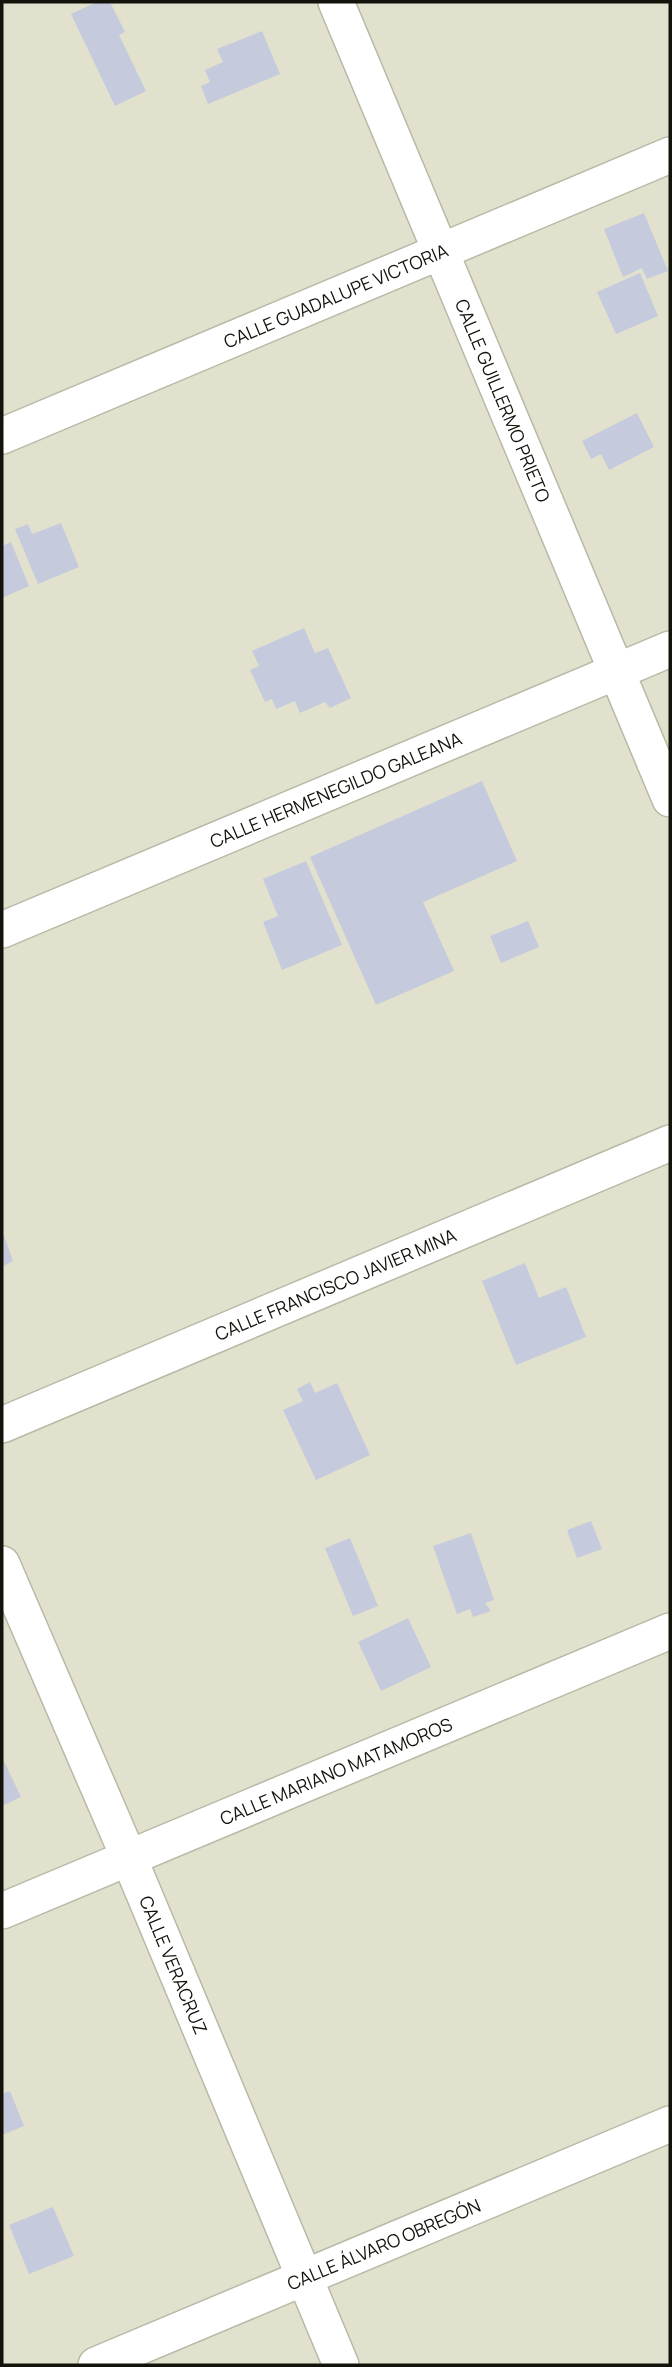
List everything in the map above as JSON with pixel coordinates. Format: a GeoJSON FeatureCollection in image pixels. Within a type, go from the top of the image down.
{"type":"FeatureCollection","features":[{"type":"Feature","properties":{"kind":"street","name":"CALLE GUILLERMO PRIETO"},"geometry":{"type":"LineString","coordinates":[[336,2],[443,251],[670,799]]}},
{"type":"Feature","properties":{"kind":"street","name":"CALLE GUADALUPE VICTORIA"},"geometry":{"type":"LineString","coordinates":[[2,436],[670,155]]}},
{"type":"Feature","properties":{"kind":"street","name":"CALLE HERMENEGILDO GALEANA"},"geometry":{"type":"LineString","coordinates":[[2,930],[670,649]]}},
{"type":"Feature","properties":{"kind":"street","name":"CALLE FRANCISCO JAVIER MINA"},"geometry":{"type":"LineString","coordinates":[[2,1426],[670,1143]]}},
{"type":"Feature","properties":{"kind":"street","name":"CALLE VERACRUZ"},"geometry":{"type":"LineString","coordinates":[[2,1564],[129,1858],[341,2365]]}},
{"type":"Feature","properties":{"kind":"street","name":"CALLE MARIANO MATAMOROS"},"geometry":{"type":"LineString","coordinates":[[2,1911],[670,1631]]}},
{"type":"Feature","properties":{"kind":"street","name":"CALLE ÁLVARO OBREGÓN"},"geometry":{"type":"LineString","coordinates":[[96,2365],[670,2124]]}},
{"type":"Feature","properties":{"kind":"building"},"geometry":{"type":"Polygon","coordinates":[[[97,2],[110,2],[125,32],[119,35],[146,91],[115,106],[71,14],[97,2]]]}},
{"type":"Feature","properties":{"kind":"building"},"geometry":{"type":"Polygon","coordinates":[[[262,31],[280,74],[208,104],[201,86],[210,82],[205,70],[223,62],[217,49],[262,31]]]}},
{"type":"Feature","properties":{"kind":"building"},"geometry":{"type":"Polygon","coordinates":[[[644,213],[668,271],[647,279],[642,268],[623,277],[604,229],[644,213]]]}},
{"type":"Feature","properties":{"kind":"building"},"geometry":{"type":"Polygon","coordinates":[[[640,273],[658,316],[616,334],[597,292],[640,273]]]}},
{"type":"Feature","properties":{"kind":"building"},"geometry":{"type":"Polygon","coordinates":[[[637,413],[654,447],[609,470],[601,454],[591,459],[582,441],[637,413]]]}},
{"type":"Feature","properties":{"kind":"building"},"geometry":{"type":"Polygon","coordinates":[[[61,523],[79,567],[38,584],[15,529],[28,524],[32,534],[61,523]]]}},
{"type":"Feature","properties":{"kind":"building"},"geometry":{"type":"Polygon","coordinates":[[[11,542],[29,586],[2,598],[2,546],[11,542]]]}},
{"type":"Feature","properties":{"kind":"building"},"geometry":{"type":"Polygon","coordinates":[[[304,628],[315,653],[328,648],[351,698],[330,708],[325,702],[300,713],[295,701],[276,709],[272,699],[265,702],[250,670],[259,666],[252,651],[304,628]]]}},
{"type":"Feature","properties":{"kind":"building"},"geometry":{"type":"Polygon","coordinates":[[[482,781],[517,861],[423,902],[454,971],[376,1005],[310,857],[482,781]]]}},
{"type":"Feature","properties":{"kind":"building"},"geometry":{"type":"Polygon","coordinates":[[[306,861],[342,945],[282,970],[263,922],[278,916],[263,879],[306,861]]]}},
{"type":"Feature","properties":{"kind":"building"},"geometry":{"type":"Polygon","coordinates":[[[528,921],[539,947],[501,963],[490,936],[528,921]]]}},
{"type":"Feature","properties":{"kind":"building"},"geometry":{"type":"Polygon","coordinates":[[[2,1230],[13,1261],[2,1267],[2,1230]]]}},
{"type":"Feature","properties":{"kind":"building"},"geometry":{"type":"Polygon","coordinates":[[[525,1263],[539,1298],[566,1287],[586,1337],[516,1365],[482,1281],[525,1263]]]}},
{"type":"Feature","properties":{"kind":"building"},"geometry":{"type":"Polygon","coordinates":[[[310,1382],[315,1393],[337,1383],[370,1455],[316,1480],[283,1410],[303,1401],[297,1389],[310,1382]]]}},
{"type":"Feature","properties":{"kind":"building"},"geometry":{"type":"Polygon","coordinates":[[[591,1521],[602,1549],[577,1558],[567,1530],[591,1521]]]}},
{"type":"Feature","properties":{"kind":"building"},"geometry":{"type":"Polygon","coordinates":[[[471,1533],[494,1600],[485,1603],[491,1611],[473,1617],[470,1609],[457,1614],[433,1546],[471,1533]]]}},
{"type":"Feature","properties":{"kind":"building"},"geometry":{"type":"Polygon","coordinates":[[[350,1538],[378,1606],[353,1616],[325,1548],[350,1538]]]}},
{"type":"Feature","properties":{"kind":"building"},"geometry":{"type":"Polygon","coordinates":[[[408,1618],[431,1667],[381,1691],[358,1642],[408,1618]]]}},
{"type":"Feature","properties":{"kind":"building"},"geometry":{"type":"Polygon","coordinates":[[[2,1757],[21,1797],[2,1806],[2,1757]]]}},
{"type":"Feature","properties":{"kind":"building"},"geometry":{"type":"Polygon","coordinates":[[[10,2091],[24,2126],[2,2135],[2,2094],[10,2091]]]}},
{"type":"Feature","properties":{"kind":"building"},"geometry":{"type":"Polygon","coordinates":[[[53,2207],[74,2256],[29,2274],[9,2225],[53,2207]]]}}]}
